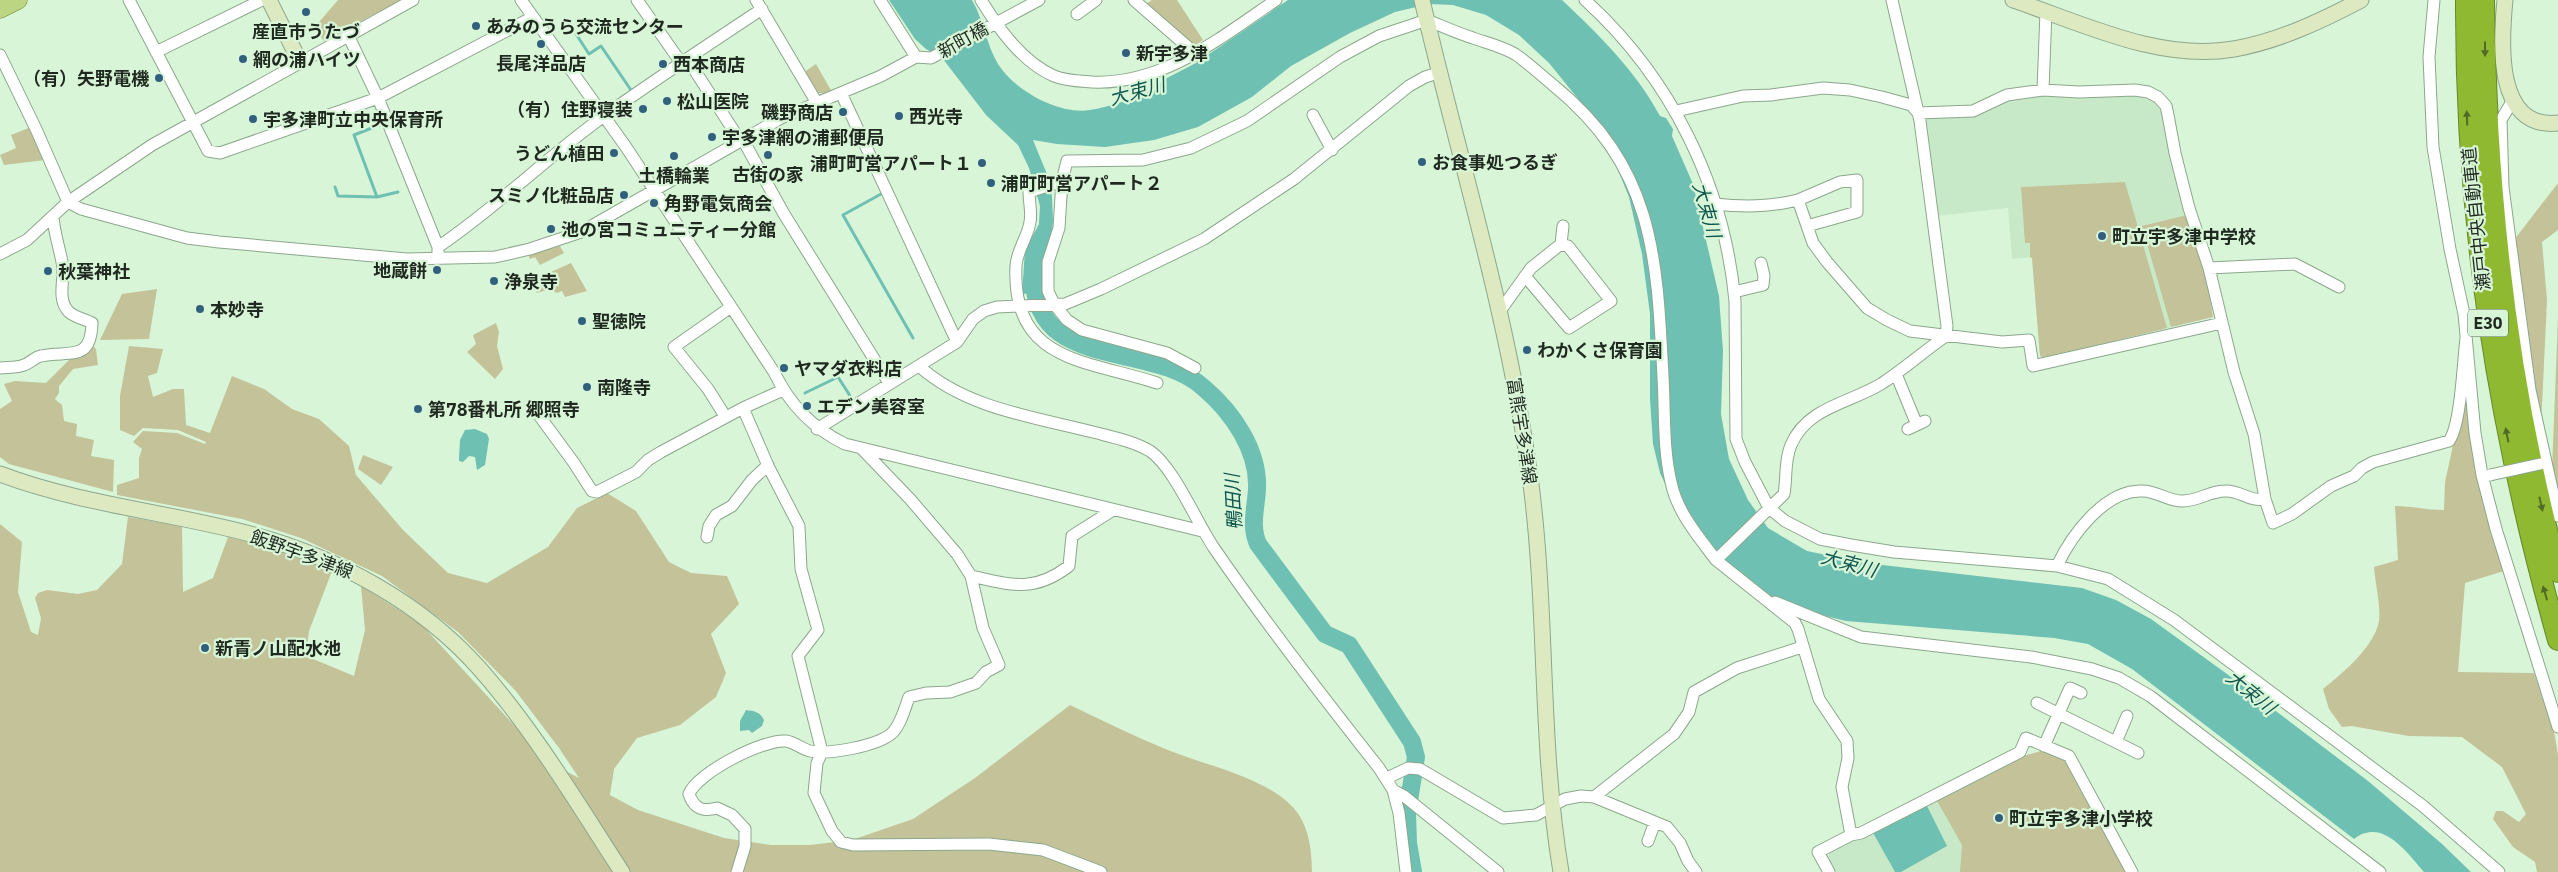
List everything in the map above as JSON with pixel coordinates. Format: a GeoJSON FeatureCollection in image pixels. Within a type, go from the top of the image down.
{"type":"FeatureCollection","features":[{"type":"Feature","properties":{"kind":"highway","name":"瀬戸中央自動車道"},"geometry":{"type":"LineString","coordinates":[[2466,0],[2468,136],[2482,286],[2512,460],[2531,544],[2558,640]]}},
{"type":"Feature","properties":{"kind":"highway","name":"瀬戸中央自動車道"},"geometry":{"type":"LineString","coordinates":[[2484,0],[2488,135],[2502,283],[2513,366],[2529,456],[2558,572]]}},
{"type":"Feature","properties":{"kind":"main road"},"geometry":{"type":"LineString","coordinates":[[0,9],[18,0]]}},
{"type":"Feature","properties":{"kind":"main road"},"geometry":{"type":"LineString","coordinates":[[269,0],[300,62]]}},
{"type":"Feature","properties":{"kind":"main road","name":"富熊宇多津線"},"geometry":{"type":"LineString","coordinates":[[1422,0],[1500,311],[1530,480],[1551,807],[1561,872]]}},
{"type":"Feature","properties":{"kind":"main road"},"geometry":{"type":"LineString","coordinates":[[2013,0],[2143,43],[2180,49],[2232,49],[2290,33],[2361,0]]}},
{"type":"Feature","properties":{"kind":"main road"},"geometry":{"type":"LineString","coordinates":[[2505,0],[2502,57],[2512,100],[2522,112],[2534,119],[2549,124],[2558,123]]}},
{"type":"Feature","properties":{"kind":"main road","name":"飯野宇多津線"},"geometry":{"type":"LineString","coordinates":[[0,474],[106,504],[214,525],[288,545],[359,575],[384,590],[440,632],[478,667],[547,757],[622,872]]}},
{"type":"Feature","properties":{"kind":"street"},"geometry":{"type":"LineString","coordinates":[[129,0],[194,121],[208,151],[220,153],[378,98],[533,17]]}},
{"type":"Feature","properties":{"kind":"street"},"geometry":{"type":"LineString","coordinates":[[156,52],[262,0]]}},
{"type":"Feature","properties":{"kind":"street"},"geometry":{"type":"LineString","coordinates":[[0,254],[27,240],[68,202],[152,145],[412,0]]}},
{"type":"Feature","properties":{"kind":"street"},"geometry":{"type":"LineString","coordinates":[[521,0],[654,190],[774,372],[783,390],[802,415],[817,429],[844,444],[1202,531]]}},
{"type":"Feature","properties":{"kind":"street"},"geometry":{"type":"LineString","coordinates":[[638,0],[742,141],[784,214],[890,383]]}},
{"type":"Feature","properties":{"kind":"street"},"geometry":{"type":"LineString","coordinates":[[0,55],[36,129],[68,202],[80,209],[187,238],[354,256],[407,259],[438,253],[470,259],[495,257],[559,241],[581,232],[781,118],[881,76],[916,57],[880,0]]}},
{"type":"Feature","properties":{"kind":"street"},"geometry":{"type":"LineString","coordinates":[[981,0],[995,22],[1023,55],[1054,76],[1072,81],[1124,80],[1171,67],[1197,55],[1276,0]]}},
{"type":"Feature","properties":{"kind":"street","name":"新町橋"},"geometry":{"type":"LineString","coordinates":[[916,57],[931,58],[1039,0]]}},
{"type":"Feature","properties":{"kind":"street"},"geometry":{"type":"LineString","coordinates":[[1076,14],[1096,0]]}},
{"type":"Feature","properties":{"kind":"street"},"geometry":{"type":"LineString","coordinates":[[1134,0],[1197,55]]}},
{"type":"Feature","properties":{"kind":"street"},"geometry":{"type":"LineString","coordinates":[[1585,0],[1640,57],[1676,111],[1694,144],[1724,238],[1734,292],[1736,439],[1766,510],[1820,538],[1851,545],[1894,552],[2057,566],[2108,579],[2174,620],[2423,806],[2499,872]]}},
{"type":"Feature","properties":{"kind":"street"},"geometry":{"type":"LineString","coordinates":[[1716,559],[1784,494],[1787,481],[1785,466],[1791,444],[1804,426],[1821,411],[1878,385],[1896,374],[1946,336],[1947,326],[1918,113],[1892,0]]}},
{"type":"Feature","properties":{"kind":"street"},"geometry":{"type":"LineString","coordinates":[[2434,0],[2428,57],[2433,147],[2450,249],[2464,314],[2486,475],[2496,529],[2558,727]]}},
{"type":"Feature","properties":{"kind":"street"},"geometry":{"type":"LineString","coordinates":[[438,253],[512,188],[604,116],[685,62],[759,5],[817,103]]}},
{"type":"Feature","properties":{"kind":"street"},"geometry":{"type":"LineString","coordinates":[[2043,90],[2046,11]]}},
{"type":"Feature","properties":{"kind":"street"},"geometry":{"type":"LineString","coordinates":[[1195,368],[1167,353],[1082,330],[1067,320],[1054,304],[1048,290],[1048,262],[1059,228],[1062,182],[1068,161],[1143,160],[1191,148],[1247,121],[1340,57],[1380,36],[1427,19],[1472,38],[1495,44],[1514,54],[1582,111],[1602,131],[1624,164],[1636,190],[1651,246],[1660,313],[1671,482],[1688,523],[1716,559],[1738,580],[1795,623],[1819,699],[1846,741],[1848,758],[1842,787],[1851,835]]}},
{"type":"Feature","properties":{"kind":"street"},"geometry":{"type":"LineString","coordinates":[[348,35],[378,98],[438,253]]}},
{"type":"Feature","properties":{"kind":"street"},"geometry":{"type":"LineString","coordinates":[[817,429],[957,342],[973,319],[984,311],[997,307],[1065,304],[1102,289],[1204,239],[1294,179],[1409,86],[1424,77],[1441,72]]}},
{"type":"Feature","properties":{"kind":"street"},"geometry":{"type":"LineString","coordinates":[[1676,111],[1743,96],[1771,95],[1823,88],[1850,90],[1882,97],[1911,106],[1918,113],[1973,111],[2007,95],[2043,90],[2079,92],[2135,90],[2148,92],[2158,97],[2166,106],[2175,153],[2187,198],[2210,268],[2234,372],[2254,434],[2265,499],[2273,523],[2292,514],[2331,486],[2354,476],[2362,468],[2373,462],[2449,441],[2453,435],[2456,420],[2466,338]]}},
{"type":"Feature","properties":{"kind":"street"},"geometry":{"type":"LineString","coordinates":[[841,93],[957,342]]}},
{"type":"Feature","properties":{"kind":"street"},"geometry":{"type":"LineString","coordinates":[[2512,100],[2501,120],[2504,187],[2522,341],[2543,464],[2558,516]]}},
{"type":"Feature","properties":{"kind":"street"},"geometry":{"type":"LineString","coordinates":[[1313,115],[1332,150]]}},
{"type":"Feature","properties":{"kind":"street"},"geometry":{"type":"LineString","coordinates":[[1714,204],[1747,208],[1772,206],[1798,200],[1840,182],[1857,180],[1857,212],[1807,226]]}},
{"type":"Feature","properties":{"kind":"street"},"geometry":{"type":"LineString","coordinates":[[1062,182],[1029,192],[1030,223],[1018,254],[1016,266],[1018,306],[1034,333],[1066,358],[1157,383]]}},
{"type":"Feature","properties":{"kind":"street"},"geometry":{"type":"LineString","coordinates":[[1798,200],[1817,249],[1867,308],[1910,331],[2002,342],[2029,340],[2033,366],[2222,323]]}},
{"type":"Feature","properties":{"kind":"street"},"geometry":{"type":"LineString","coordinates":[[0,368],[23,366],[40,356],[79,352],[87,346],[92,337],[92,324],[68,312],[64,303],[61,282],[63,264],[55,238],[53,216]]}},
{"type":"Feature","properties":{"kind":"street"},"geometry":{"type":"LineString","coordinates":[[1500,311],[1531,268],[1561,244],[1563,226]]}},
{"type":"Feature","properties":{"kind":"street"},"geometry":{"type":"LineString","coordinates":[[1525,276],[1569,328],[1611,301],[1568,246],[1561,244]]}},
{"type":"Feature","properties":{"kind":"street"},"geometry":{"type":"LineString","coordinates":[[1734,292],[1763,284],[1764,276],[1761,263]]}},
{"type":"Feature","properties":{"kind":"street"},"geometry":{"type":"LineString","coordinates":[[2210,268],[2295,264],[2339,287]]}},
{"type":"Feature","properties":{"kind":"street"},"geometry":{"type":"LineString","coordinates":[[724,416],[708,390],[674,347],[731,307]]}},
{"type":"Feature","properties":{"kind":"street"},"geometry":{"type":"LineString","coordinates":[[919,366],[933,379],[992,406],[1036,420],[1125,441],[1150,452],[1165,465],[1202,531],[1273,634],[1387,778],[1393,790],[1399,813],[1406,872]]}},
{"type":"Feature","properties":{"kind":"street"},"geometry":{"type":"LineString","coordinates":[[1896,374],[1917,425]]}},
{"type":"Feature","properties":{"kind":"street"},"geometry":{"type":"LineString","coordinates":[[538,414],[592,491],[597,492],[636,472],[654,456],[710,427],[724,416],[783,390]]}},
{"type":"Feature","properties":{"kind":"street"},"geometry":{"type":"LineString","coordinates":[[743,408],[768,466],[799,526],[801,570],[818,630],[798,656],[822,752],[816,763],[814,793],[832,832],[841,842],[853,845],[989,844],[1043,850],[1101,872]]}},
{"type":"Feature","properties":{"kind":"street"},"geometry":{"type":"LineString","coordinates":[[737,872],[744,846],[745,828],[732,815],[717,808],[708,811],[699,810],[688,794],[692,786],[714,770],[751,750],[776,741],[788,741],[809,751],[822,752],[878,742],[892,734],[909,697],[926,693],[950,692],[976,683],[986,672],[999,664],[983,628],[971,576],[957,554],[922,513],[861,448]]}},
{"type":"Feature","properties":{"kind":"street"},"geometry":{"type":"LineString","coordinates":[[2486,475],[2543,464]]}},
{"type":"Feature","properties":{"kind":"street"},"geometry":{"type":"LineString","coordinates":[[707,537],[709,526],[716,515],[732,506],[752,480],[768,466]]}},
{"type":"Feature","properties":{"kind":"street"},"geometry":{"type":"LineString","coordinates":[[2057,566],[2066,546],[2088,520],[2109,502],[2130,491],[2150,492],[2181,502],[2226,491],[2238,493],[2256,501],[2265,499]]}},
{"type":"Feature","properties":{"kind":"street"},"geometry":{"type":"LineString","coordinates":[[971,576],[1006,584],[1038,584],[1069,566],[1072,536],[1112,510]]}},
{"type":"Feature","properties":{"kind":"street"},"geometry":{"type":"LineString","coordinates":[[1763,597],[1861,637],[2031,657],[2092,669],[2119,678],[2150,696],[2380,872]]}},
{"type":"Feature","properties":{"kind":"street"},"geometry":{"type":"LineString","coordinates":[[1594,797],[1674,734],[1689,712],[1694,692],[1737,668],[1802,647]]}},
{"type":"Feature","properties":{"kind":"street"},"geometry":{"type":"LineString","coordinates":[[2044,746],[2070,688],[2081,693]]}},
{"type":"Feature","properties":{"kind":"street"},"geometry":{"type":"LineString","coordinates":[[2037,703],[2138,753]]}},
{"type":"Feature","properties":{"kind":"street"},"geometry":{"type":"LineString","coordinates":[[2116,742],[2127,716]]}},
{"type":"Feature","properties":{"kind":"street"},"geometry":{"type":"LineString","coordinates":[[1829,872],[1818,852],[1851,835],[1861,833],[2020,752],[2026,738],[2069,756],[2132,872]]}},
{"type":"Feature","properties":{"kind":"street"},"geometry":{"type":"LineString","coordinates":[[1387,778],[1408,768],[1420,769],[1503,818],[1536,815],[1565,799],[1581,796],[1594,797],[1667,827],[1680,843],[1694,872]]}},
{"type":"Feature","properties":{"kind":"street"},"geometry":{"type":"LineString","coordinates":[[1393,790],[1416,805],[1498,872]]}},
{"type":"Feature","properties":{"kind":"street"},"geometry":{"type":"LineString","coordinates":[[1648,841],[1655,822]]}},
{"type":"Feature","properties":{"kind":"shaded area"},"geometry":{"type":"Polygon","coordinates":[[[338,0],[401,0],[324,41],[314,28],[338,0]]]}},
{"type":"Feature","properties":{"kind":"shaded area"},"geometry":{"type":"Polygon","coordinates":[[[1152,0],[1177,0],[1203,40],[1194,46],[1146,4],[1152,0]]]}},
{"type":"Feature","properties":{"kind":"shaded area"},"geometry":{"type":"Polygon","coordinates":[[[816,64],[832,92],[826,94],[818,93],[803,73],[816,64]]]}},
{"type":"Feature","properties":{"kind":"shaded area","name":"町立宇多津中学校"},"geometry":{"type":"Polygon","coordinates":[[[2033,93],[2133,94],[2152,97],[2161,105],[2213,317],[2045,358],[2040,356],[2032,257],[2012,259],[2008,208],[1936,216],[1923,118],[2033,93]]]}},
{"type":"Feature","properties":{"kind":"shaded area"},"geometry":{"type":"Polygon","coordinates":[[[31,127],[45,160],[4,165],[0,155],[16,148],[11,135],[31,127]]]}},
{"type":"Feature","properties":{"kind":"shaded area"},"geometry":{"type":"Polygon","coordinates":[[[2125,182],[2167,328],[2045,358],[2040,356],[2032,258],[2030,257],[2030,243],[2025,243],[2021,187],[2125,182]]]}},
{"type":"Feature","properties":{"kind":"shaded area"},"geometry":{"type":"Polygon","coordinates":[[[2558,183],[2558,230],[2542,242],[2547,300],[2541,427],[2525,338],[2514,240],[2558,183]]]}},
{"type":"Feature","properties":{"kind":"shaded area"},"geometry":{"type":"Polygon","coordinates":[[[2187,215],[2206,270],[2213,317],[2171,327],[2142,226],[2187,215]]]}},
{"type":"Feature","properties":{"kind":"shaded area"},"geometry":{"type":"Polygon","coordinates":[[[560,246],[564,253],[540,265],[535,257],[530,259],[528,255],[560,246]]]}},
{"type":"Feature","properties":{"kind":"shaded area"},"geometry":{"type":"Polygon","coordinates":[[[571,263],[587,291],[565,297],[562,291],[557,293],[550,289],[537,293],[531,281],[571,263]]]}},
{"type":"Feature","properties":{"kind":"shaded area"},"geometry":{"type":"Polygon","coordinates":[[[157,289],[149,339],[100,340],[122,294],[157,289]]]}},
{"type":"Feature","properties":{"kind":"shaded area"},"geometry":{"type":"Polygon","coordinates":[[[2558,317],[2558,492],[2552,470],[2558,317]]]}},
{"type":"Feature","properties":{"kind":"shaded area"},"geometry":{"type":"Polygon","coordinates":[[[496,323],[499,332],[497,346],[503,369],[495,379],[467,352],[476,344],[473,335],[496,323]]]}},
{"type":"Feature","properties":{"kind":"shaded area"},"geometry":{"type":"Polygon","coordinates":[[[92,345],[96,349],[98,365],[73,369],[59,386],[59,393],[55,399],[62,405],[64,421],[77,424],[76,436],[94,440],[91,456],[114,460],[113,492],[9,464],[0,457],[0,409],[12,401],[4,384],[15,381],[46,383],[71,358],[92,345]]]}},
{"type":"Feature","properties":{"kind":"shaded area"},"geometry":{"type":"Polygon","coordinates":[[[129,346],[163,349],[157,373],[148,376],[153,397],[173,389],[184,389],[186,425],[210,433],[232,376],[264,389],[292,409],[319,419],[349,446],[356,475],[403,530],[448,573],[487,583],[548,547],[577,508],[607,493],[636,511],[669,562],[691,573],[727,576],[739,604],[711,634],[726,673],[716,697],[680,725],[637,738],[614,769],[610,795],[638,810],[724,838],[771,845],[810,845],[852,840],[913,819],[975,778],[1070,705],[1163,748],[1234,773],[1269,789],[1284,799],[1296,811],[1304,824],[1310,848],[1312,872],[0,872],[0,524],[22,542],[18,592],[31,632],[38,635],[41,618],[35,598],[38,593],[47,590],[78,594],[97,590],[122,564],[128,517],[182,526],[183,592],[213,578],[228,537],[270,547],[332,571],[309,631],[306,656],[354,676],[365,630],[361,586],[421,624],[548,762],[579,778],[515,690],[458,632],[382,576],[301,538],[242,519],[117,495],[117,485],[139,478],[139,458],[142,449],[133,442],[143,431],[177,433],[205,444],[206,442],[178,430],[143,428],[134,436],[120,430],[120,396],[129,346]]]}},
{"type":"Feature","properties":{"kind":"shaded area"},"geometry":{"type":"Polygon","coordinates":[[[2466,386],[2504,571],[2465,583],[2458,672],[2534,673],[2554,731],[2558,755],[2558,872],[2537,872],[2535,862],[2513,847],[2493,819],[2496,811],[2503,811],[2519,822],[2526,814],[2502,767],[2462,737],[2409,736],[2351,726],[2342,727],[2329,709],[2323,689],[2357,659],[2365,650],[2376,630],[2379,621],[2379,609],[2374,567],[2398,560],[2395,506],[2444,510],[2445,482],[2466,386]]]}},
{"type":"Feature","properties":{"kind":"shaded area"},"geometry":{"type":"Polygon","coordinates":[[[363,455],[393,467],[381,485],[358,469],[363,455]]]}},
{"type":"Feature","properties":{"kind":"shaded area","name":"町立宇多津小学校"},"geometry":{"type":"Polygon","coordinates":[[[2045,750],[2065,759],[2128,872],[1960,872],[1962,845],[1936,799],[2023,756],[2045,750]]]}},
{"type":"Feature","properties":{"kind":"shaded area","name":"町立宇多津小学校"},"geometry":{"type":"Polygon","coordinates":[[[2023,756],[2128,872],[1836,872],[1828,858],[1830,852],[2023,756]]]}},
{"type":"Feature","properties":{"kind":"water","name":"大束川"},"geometry":{"type":"Polygon","coordinates":[[[889,0],[972,0],[994,56],[1005,74],[1038,99],[1065,109],[1078,111],[1106,107],[1155,89],[1163,80],[1196,63],[1288,0],[1562,0],[1616,54],[1640,84],[1660,116],[1666,118],[1673,129],[1672,136],[1693,184],[1719,296],[1723,351],[1721,414],[1729,459],[1748,500],[1768,528],[1807,551],[1865,563],[2082,588],[2116,600],[2151,619],[2368,781],[2441,843],[2471,872],[2424,872],[2402,847],[2384,835],[2375,832],[2365,833],[2354,839],[2132,669],[2088,644],[2054,638],[1846,621],[1801,610],[1758,591],[1727,569],[1675,505],[1660,473],[1653,444],[1650,399],[1650,314],[1642,254],[1629,197],[1611,153],[1588,111],[1549,63],[1519,35],[1486,15],[1453,5],[1429,4],[1395,12],[1350,33],[1291,66],[1252,97],[1198,127],[1154,140],[1105,147],[1057,144],[1033,140],[1049,179],[1053,221],[1046,292],[1022,294],[1025,250],[1039,224],[1040,206],[1029,168],[1018,145],[986,115],[943,59],[926,49],[915,39],[889,0]]]}},
{"type":"Feature","properties":{"kind":"water"},"geometry":{"type":"Polygon","coordinates":[[[475,429],[487,434],[489,439],[485,465],[477,470],[475,457],[469,456],[463,462],[459,461],[460,440],[465,430],[475,429]]]}},
{"type":"Feature","properties":{"kind":"water"},"geometry":{"type":"Polygon","coordinates":[[[746,710],[757,712],[764,720],[762,726],[752,733],[749,730],[740,731],[740,721],[746,710]]]}},
{"type":"Feature","properties":{"kind":"water"},"geometry":{"type":"Polygon","coordinates":[[[1926,804],[1947,846],[1901,872],[1895,872],[1872,831],[1926,804]]]}},
{"type":"Feature","properties":{"kind":"waterway"},"geometry":{"type":"LineString","coordinates":[[576,34],[589,54],[601,46],[633,93]]}},
{"type":"Feature","properties":{"kind":"waterway"},"geometry":{"type":"LineString","coordinates":[[382,124],[354,135],[377,197],[398,192]]}},
{"type":"Feature","properties":{"kind":"waterway"},"geometry":{"type":"LineString","coordinates":[[335,187],[338,196],[377,197]]}},
{"type":"Feature","properties":{"kind":"waterway"},"geometry":{"type":"LineString","coordinates":[[881,194],[843,215],[913,338]]}},
{"type":"Feature","properties":{"kind":"waterway","name":"鴨田川"},"geometry":{"type":"LineString","coordinates":[[1034,271],[1038,304],[1051,326],[1072,340],[1098,350],[1155,364],[1181,373],[1204,388],[1234,420],[1254,460],[1257,489],[1254,530],[1258,544],[1325,634],[1349,645],[1412,742],[1416,757],[1407,813],[1408,843],[1413,872]]}},
{"type":"Feature","properties":{"kind":"waterway"},"geometry":{"type":"LineString","coordinates":[[805,393],[838,377],[854,402]]}},
{"type":"Feature","properties":{"kind":"place","name":"産直市うたづ"},"geometry":{"type":"Point","coordinates":[306,12]}},
{"type":"Feature","properties":{"kind":"place","name":"あみのうら交流センター"},"geometry":{"type":"Point","coordinates":[476,26]}},
{"type":"Feature","properties":{"kind":"place","name":"長尾洋品店"},"geometry":{"type":"Point","coordinates":[541,44]}},
{"type":"Feature","properties":{"kind":"place","name":"新宇多津"},"geometry":{"type":"Point","coordinates":[1126,53]}},
{"type":"Feature","properties":{"kind":"place","name":"網の浦ハイツ"},"geometry":{"type":"Point","coordinates":[243,59]}},
{"type":"Feature","properties":{"kind":"place","name":"西本商店"},"geometry":{"type":"Point","coordinates":[663,64]}},
{"type":"Feature","properties":{"kind":"place","name":"（有）矢野電機"},"geometry":{"type":"Point","coordinates":[159,78]}},
{"type":"Feature","properties":{"kind":"place","name":"松山医院"},"geometry":{"type":"Point","coordinates":[667,101]}},
{"type":"Feature","properties":{"kind":"place","name":"（有）住野寝装"},"geometry":{"type":"Point","coordinates":[643,109]}},
{"type":"Feature","properties":{"kind":"place","name":"磯野商店"},"geometry":{"type":"Point","coordinates":[843,112]}},
{"type":"Feature","properties":{"kind":"place","name":"西光寺"},"geometry":{"type":"Point","coordinates":[899,116]}},
{"type":"Feature","properties":{"kind":"place","name":"宇多津町立中央保育所"},"geometry":{"type":"Point","coordinates":[253,119]}},
{"type":"Feature","properties":{"kind":"place","name":"宇多津網の浦郵便局"},"geometry":{"type":"Point","coordinates":[712,137]}},
{"type":"Feature","properties":{"kind":"place","name":"うどん植田"},"geometry":{"type":"Point","coordinates":[614,153]}},
{"type":"Feature","properties":{"kind":"place","name":"古街の家"},"geometry":{"type":"Point","coordinates":[768,155]}},
{"type":"Feature","properties":{"kind":"place","name":"土橋輪業"},"geometry":{"type":"Point","coordinates":[674,156]}},
{"type":"Feature","properties":{"kind":"place","name":"お食事処つるぎ"},"geometry":{"type":"Point","coordinates":[1422,162]}},
{"type":"Feature","properties":{"kind":"place","name":"浦町町営アパート１"},"geometry":{"type":"Point","coordinates":[982,163]}},
{"type":"Feature","properties":{"kind":"place","name":"浦町町営アパート２"},"geometry":{"type":"Point","coordinates":[991,183]}},
{"type":"Feature","properties":{"kind":"place","name":"スミノ化粧品店"},"geometry":{"type":"Point","coordinates":[624,195]}},
{"type":"Feature","properties":{"kind":"place","name":"角野電気商会"},"geometry":{"type":"Point","coordinates":[654,203]}},
{"type":"Feature","properties":{"kind":"place","name":"池の宮コミュニティー分館"},"geometry":{"type":"Point","coordinates":[551,229]}},
{"type":"Feature","properties":{"kind":"place","name":"町立宇多津中学校"},"geometry":{"type":"Point","coordinates":[2102,236]}},
{"type":"Feature","properties":{"kind":"place","name":"地蔵餅"},"geometry":{"type":"Point","coordinates":[437,270]}},
{"type":"Feature","properties":{"kind":"place","name":"秋葉神社"},"geometry":{"type":"Point","coordinates":[48,271]}},
{"type":"Feature","properties":{"kind":"place","name":"浄泉寺"},"geometry":{"type":"Point","coordinates":[494,281]}},
{"type":"Feature","properties":{"kind":"place","name":"本妙寺"},"geometry":{"type":"Point","coordinates":[200,309]}},
{"type":"Feature","properties":{"kind":"place","name":"聖徳院"},"geometry":{"type":"Point","coordinates":[582,321]}},
{"type":"Feature","properties":{"kind":"place","name":"わかくさ保育園"},"geometry":{"type":"Point","coordinates":[1527,350]}},
{"type":"Feature","properties":{"kind":"place","name":"ヤマダ衣料店"},"geometry":{"type":"Point","coordinates":[784,368]}},
{"type":"Feature","properties":{"kind":"place","name":"南隆寺"},"geometry":{"type":"Point","coordinates":[587,387]}},
{"type":"Feature","properties":{"kind":"place","name":"エデン美容室"},"geometry":{"type":"Point","coordinates":[807,406]}},
{"type":"Feature","properties":{"kind":"place","name":"第78番札所 郷照寺"},"geometry":{"type":"Point","coordinates":[418,409]}},
{"type":"Feature","properties":{"kind":"place","name":"新青ノ山配水池"},"geometry":{"type":"Point","coordinates":[205,648]}},
{"type":"Feature","properties":{"kind":"place","name":"町立宇多津小学校"},"geometry":{"type":"Point","coordinates":[1999,818]}}]}
